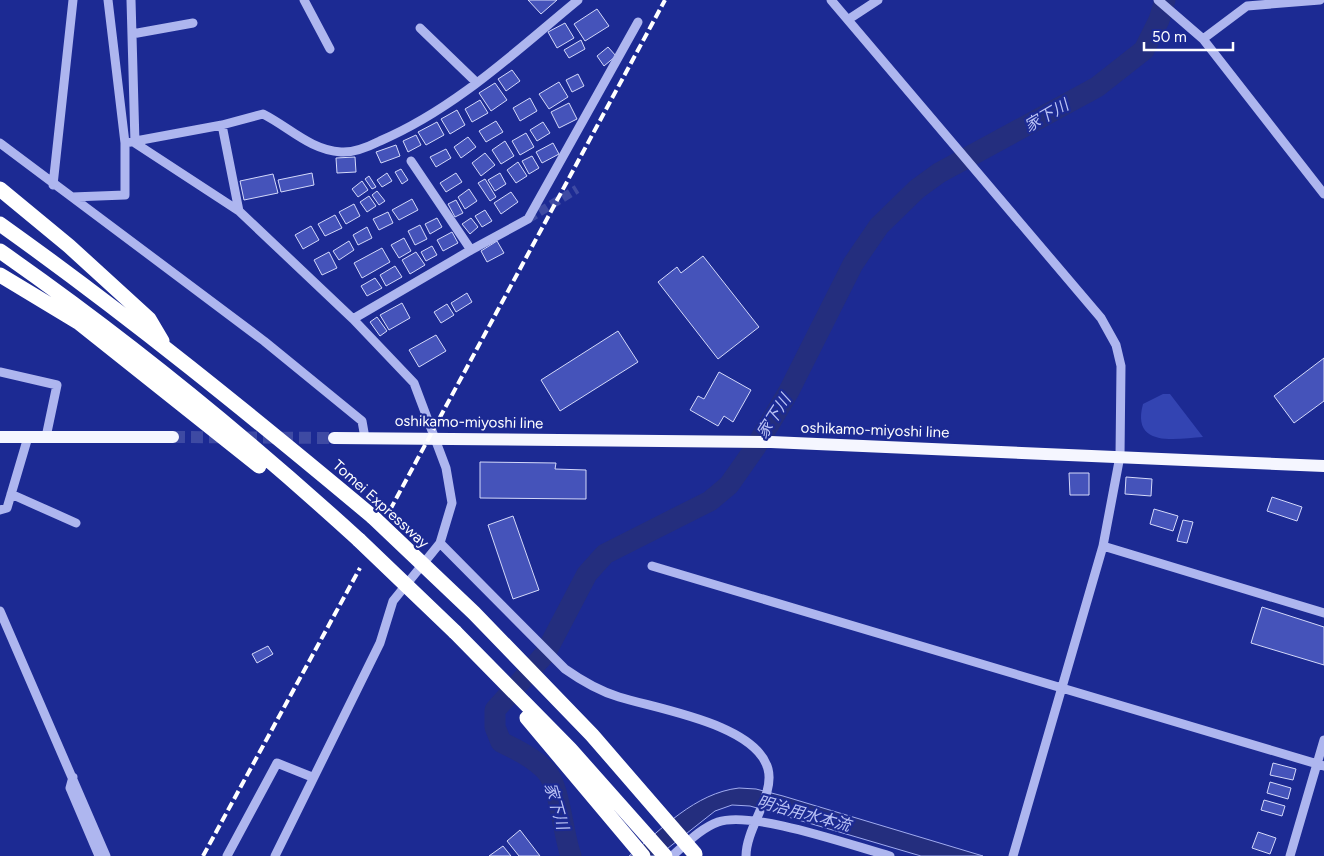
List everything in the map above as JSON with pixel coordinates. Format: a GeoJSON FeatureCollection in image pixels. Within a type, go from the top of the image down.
{"type":"FeatureCollection","features":[{"type":"Feature","properties":{"kind":"highway"},"geometry":{"type":"LineString","coordinates":[[0,189],[69,246],[149,319],[166,348]]}},
{"type":"Feature","properties":{"kind":"highway","name":"Tomei Expressway"},"geometry":{"type":"LineString","coordinates":[[0,224],[166,348],[373,517],[474,613],[592,735],[696,855]]}},
{"type":"Feature","properties":{"kind":"highway"},"geometry":{"type":"LineString","coordinates":[[0,251],[89,315],[171,378],[306,492],[455,632],[570,749],[665,856]]}},
{"type":"Feature","properties":{"kind":"highway"},"geometry":{"type":"LineString","coordinates":[[0,275],[78,322],[265,470],[306,492]]}},
{"type":"Feature","properties":{"kind":"highway"},"geometry":{"type":"LineString","coordinates":[[455,632],[643,856]]}},
{"type":"Feature","properties":{"kind":"main road"},"geometry":{"type":"LineString","coordinates":[[0,437],[173,437]]}},
{"type":"Feature","properties":{"kind":"main road","name":"oshikamo-miyoshi line"},"geometry":{"type":"LineString","coordinates":[[334,438],[771,442],[1324,466]]}},
{"type":"Feature","properties":{"kind":"street"},"geometry":{"type":"LineString","coordinates":[[53,185],[73,0]]}},
{"type":"Feature","properties":{"kind":"street"},"geometry":{"type":"LineString","coordinates":[[108,0],[130,143],[239,211],[354,319],[414,383],[446,468],[452,503],[440,543],[393,601],[380,643],[312,777],[275,856]]}},
{"type":"Feature","properties":{"kind":"street"},"geometry":{"type":"LineString","coordinates":[[72,197],[125,195],[130,143],[131,0]]}},
{"type":"Feature","properties":{"kind":"street"},"geometry":{"type":"LineString","coordinates":[[304,0],[330,48]]}},
{"type":"Feature","properties":{"kind":"street"},"geometry":{"type":"LineString","coordinates":[[130,143],[222,125],[263,114],[279,122],[305,141],[324,150],[343,153],[362,150],[395,135],[477,83],[578,0]]}},
{"type":"Feature","properties":{"kind":"street"},"geometry":{"type":"LineString","coordinates":[[832,0],[975,172],[1101,318],[1116,345],[1121,366],[1120,456],[1103,546],[1013,856]]}},
{"type":"Feature","properties":{"kind":"street"},"geometry":{"type":"LineString","coordinates":[[849,19],[878,0]]}},
{"type":"Feature","properties":{"kind":"street"},"geometry":{"type":"LineString","coordinates":[[1158,0],[1203,39],[1324,194]]}},
{"type":"Feature","properties":{"kind":"street"},"geometry":{"type":"LineString","coordinates":[[1203,39],[1247,3],[1320,0]]}},
{"type":"Feature","properties":{"kind":"street"},"geometry":{"type":"LineString","coordinates":[[354,319],[471,250],[528,219],[638,22]]}},
{"type":"Feature","properties":{"kind":"street"},"geometry":{"type":"LineString","coordinates":[[132,34],[193,23]]}},
{"type":"Feature","properties":{"kind":"street"},"geometry":{"type":"LineString","coordinates":[[420,28],[477,83]]}},
{"type":"Feature","properties":{"kind":"street"},"geometry":{"type":"LineString","coordinates":[[222,125],[239,211]]}},
{"type":"Feature","properties":{"kind":"street"},"geometry":{"type":"LineString","coordinates":[[0,143],[53,185],[72,197],[264,341],[347,408],[362,421],[365,438]]}},
{"type":"Feature","properties":{"kind":"street"},"geometry":{"type":"LineString","coordinates":[[411,161],[471,250]]}},
{"type":"Feature","properties":{"kind":"street"},"geometry":{"type":"LineString","coordinates":[[0,372],[57,386],[46,437]]}},
{"type":"Feature","properties":{"kind":"street"},"geometry":{"type":"LineString","coordinates":[[0,510],[7,508],[28,437]]}},
{"type":"Feature","properties":{"kind":"street"},"geometry":{"type":"LineString","coordinates":[[12,494],[76,523]]}},
{"type":"Feature","properties":{"kind":"street"},"geometry":{"type":"LineString","coordinates":[[440,543],[566,669],[586,684],[618,697],[715,724],[745,740],[758,752],[768,769],[767,785],[748,840],[746,856]]}},
{"type":"Feature","properties":{"kind":"street"},"geometry":{"type":"LineString","coordinates":[[1103,546],[1324,613]]}},
{"type":"Feature","properties":{"kind":"street"},"geometry":{"type":"LineString","coordinates":[[652,566],[1320,765]]}},
{"type":"Feature","properties":{"kind":"street"},"geometry":{"type":"LineString","coordinates":[[0,611],[106,856]]}},
{"type":"Feature","properties":{"kind":"street"},"geometry":{"type":"LineString","coordinates":[[1290,856],[1320,765],[1324,740]]}},
{"type":"Feature","properties":{"kind":"street"},"geometry":{"type":"LineString","coordinates":[[228,856],[277,763],[312,777]]}},
{"type":"Feature","properties":{"kind":"street"},"geometry":{"type":"LineString","coordinates":[[73,777],[70,788],[99,856]]}},
{"type":"Feature","properties":{"kind":"street"},"geometry":{"type":"LineString","coordinates":[[672,856],[700,832],[718,822],[757,817],[890,856]]}},
{"type":"Feature","properties":{"kind":"shaded area"},"geometry":{"type":"Polygon","coordinates":[[[1163,394],[1170,394],[1203,437],[1181,439],[1158,438],[1144,428],[1141,418],[1143,404],[1163,394]]]}},
{"type":"Feature","properties":{"kind":"water","name":"明治用水本流"},"geometry":{"type":"Polygon","coordinates":[[[739,788],[756,789],[783,796],[983,856],[921,856],[750,806],[732,805],[715,811],[658,856],[629,856],[667,824],[694,805],[723,791],[739,788]]]}},
{"type":"Feature","properties":{"kind":"building"},"geometry":{"type":"Polygon","coordinates":[[[528,0],[557,0],[541,14],[528,0]]]}},
{"type":"Feature","properties":{"kind":"building"},"geometry":{"type":"Polygon","coordinates":[[[597,9],[609,26],[585,41],[574,24],[597,9]]]}},
{"type":"Feature","properties":{"kind":"building"},"geometry":{"type":"Polygon","coordinates":[[[565,23],[574,38],[557,48],[548,32],[565,23]]]}},
{"type":"Feature","properties":{"kind":"building"},"geometry":{"type":"Polygon","coordinates":[[[581,40],[585,49],[569,58],[564,50],[581,40]]]}},
{"type":"Feature","properties":{"kind":"building"},"geometry":{"type":"Polygon","coordinates":[[[608,47],[616,56],[604,66],[597,56],[608,47]]]}},
{"type":"Feature","properties":{"kind":"building"},"geometry":{"type":"Polygon","coordinates":[[[512,70],[520,81],[506,91],[498,79],[512,70]]]}},
{"type":"Feature","properties":{"kind":"building"},"geometry":{"type":"Polygon","coordinates":[[[578,74],[584,86],[572,92],[566,80],[578,74]]]}},
{"type":"Feature","properties":{"kind":"building"},"geometry":{"type":"Polygon","coordinates":[[[559,82],[568,97],[549,109],[539,94],[559,82]]]}},
{"type":"Feature","properties":{"kind":"building"},"geometry":{"type":"Polygon","coordinates":[[[495,83],[507,100],[491,111],[479,93],[495,83]]]}},
{"type":"Feature","properties":{"kind":"building"},"geometry":{"type":"Polygon","coordinates":[[[530,98],[537,111],[520,121],[513,108],[530,98]]]}},
{"type":"Feature","properties":{"kind":"building"},"geometry":{"type":"Polygon","coordinates":[[[480,100],[488,113],[472,122],[465,109],[480,100]]]}},
{"type":"Feature","properties":{"kind":"building"},"geometry":{"type":"Polygon","coordinates":[[[569,103],[577,119],[559,128],[551,112],[569,103]]]}},
{"type":"Feature","properties":{"kind":"building"},"geometry":{"type":"Polygon","coordinates":[[[457,110],[465,125],[450,134],[441,119],[457,110]]]}},
{"type":"Feature","properties":{"kind":"building"},"geometry":{"type":"Polygon","coordinates":[[[496,121],[503,132],[486,142],[479,131],[496,121]]]}},
{"type":"Feature","properties":{"kind":"building"},"geometry":{"type":"Polygon","coordinates":[[[437,122],[444,135],[426,145],[418,132],[437,122]]]}},
{"type":"Feature","properties":{"kind":"building"},"geometry":{"type":"Polygon","coordinates":[[[543,122],[550,133],[537,141],[530,130],[543,122]]]}},
{"type":"Feature","properties":{"kind":"building"},"geometry":{"type":"Polygon","coordinates":[[[526,133],[534,147],[520,155],[512,141],[526,133]]]}},
{"type":"Feature","properties":{"kind":"building"},"geometry":{"type":"Polygon","coordinates":[[[416,135],[421,145],[408,152],[403,141],[416,135]]]}},
{"type":"Feature","properties":{"kind":"building"},"geometry":{"type":"Polygon","coordinates":[[[468,137],[476,147],[461,158],[454,147],[468,137]]]}},
{"type":"Feature","properties":{"kind":"building"},"geometry":{"type":"Polygon","coordinates":[[[505,141],[514,156],[501,164],[492,150],[505,141]]]}},
{"type":"Feature","properties":{"kind":"building"},"geometry":{"type":"Polygon","coordinates":[[[553,143],[559,154],[542,163],[536,152],[553,143]]]}},
{"type":"Feature","properties":{"kind":"building"},"geometry":{"type":"Polygon","coordinates":[[[396,145],[400,156],[381,163],[376,152],[396,145]]]}},
{"type":"Feature","properties":{"kind":"building"},"geometry":{"type":"Polygon","coordinates":[[[446,149],[451,158],[436,167],[430,157],[446,149]]]}},
{"type":"Feature","properties":{"kind":"building"},"geometry":{"type":"Polygon","coordinates":[[[485,153],[495,165],[481,176],[472,163],[485,153]]]}},
{"type":"Feature","properties":{"kind":"building"},"geometry":{"type":"Polygon","coordinates":[[[532,156],[539,168],[529,174],[522,161],[532,156]]]}},
{"type":"Feature","properties":{"kind":"building"},"geometry":{"type":"Polygon","coordinates":[[[355,157],[356,172],[337,173],[336,158],[355,157]]]}},
{"type":"Feature","properties":{"kind":"building"},"geometry":{"type":"Polygon","coordinates":[[[518,162],[527,176],[516,183],[507,170],[518,162]]]}},
{"type":"Feature","properties":{"kind":"building"},"geometry":{"type":"Polygon","coordinates":[[[401,169],[408,180],[402,184],[395,172],[401,169]]]}},
{"type":"Feature","properties":{"kind":"building"},"geometry":{"type":"Polygon","coordinates":[[[312,173],[314,185],[281,192],[278,180],[312,173]]]}},
{"type":"Feature","properties":{"kind":"building"},"geometry":{"type":"Polygon","coordinates":[[[387,173],[392,181],[382,187],[377,180],[387,173]]]}},
{"type":"Feature","properties":{"kind":"building"},"geometry":{"type":"Polygon","coordinates":[[[456,173],[462,182],[446,192],[440,183],[456,173]]]}},
{"type":"Feature","properties":{"kind":"building"},"geometry":{"type":"Polygon","coordinates":[[[500,173],[506,184],[495,191],[488,180],[500,173]]]}},
{"type":"Feature","properties":{"kind":"building"},"geometry":{"type":"Polygon","coordinates":[[[273,174],[278,193],[244,200],[240,181],[273,174]]]}},
{"type":"Feature","properties":{"kind":"building"},"geometry":{"type":"Polygon","coordinates":[[[369,176],[376,187],[372,189],[365,179],[369,176]]]}},
{"type":"Feature","properties":{"kind":"building"},"geometry":{"type":"Polygon","coordinates":[[[485,179],[496,197],[490,201],[478,183],[485,179]]]}},
{"type":"Feature","properties":{"kind":"building"},"geometry":{"type":"Polygon","coordinates":[[[362,181],[368,190],[358,197],[352,189],[362,181]]]}},
{"type":"Feature","properties":{"kind":"building"},"geometry":{"type":"Polygon","coordinates":[[[469,189],[477,201],[465,209],[458,197],[469,189]]]}},
{"type":"Feature","properties":{"kind":"building"},"geometry":{"type":"Polygon","coordinates":[[[377,191],[385,201],[379,205],[372,195],[377,191]]]}},
{"type":"Feature","properties":{"kind":"building"},"geometry":{"type":"Polygon","coordinates":[[[511,192],[518,202],[501,214],[494,203],[511,192]]]}},
{"type":"Feature","properties":{"kind":"building"},"geometry":{"type":"Polygon","coordinates":[[[369,196],[376,206],[367,212],[360,202],[369,196]]]}},
{"type":"Feature","properties":{"kind":"building"},"geometry":{"type":"Polygon","coordinates":[[[412,199],[418,210],[399,220],[392,210],[412,199]]]}},
{"type":"Feature","properties":{"kind":"building"},"geometry":{"type":"Polygon","coordinates":[[[456,200],[463,213],[455,217],[448,204],[456,200]]]}},
{"type":"Feature","properties":{"kind":"building"},"geometry":{"type":"Polygon","coordinates":[[[354,204],[360,216],[346,224],[339,212],[354,204]]]}},
{"type":"Feature","properties":{"kind":"building"},"geometry":{"type":"Polygon","coordinates":[[[485,210],[492,221],[482,227],[475,216],[485,210]]]}},
{"type":"Feature","properties":{"kind":"building"},"geometry":{"type":"Polygon","coordinates":[[[388,212],[393,223],[379,230],[373,219],[388,212]]]}},
{"type":"Feature","properties":{"kind":"building"},"geometry":{"type":"Polygon","coordinates":[[[335,215],[342,228],[325,236],[318,224],[335,215]]]}},
{"type":"Feature","properties":{"kind":"building"},"geometry":{"type":"Polygon","coordinates":[[[437,218],[442,227],[430,234],[425,224],[437,218]]]}},
{"type":"Feature","properties":{"kind":"building"},"geometry":{"type":"Polygon","coordinates":[[[471,218],[478,227],[470,234],[462,224],[471,218]]]}},
{"type":"Feature","properties":{"kind":"building"},"geometry":{"type":"Polygon","coordinates":[[[420,225],[427,239],[415,245],[408,231],[420,225]]]}},
{"type":"Feature","properties":{"kind":"building"},"geometry":{"type":"Polygon","coordinates":[[[311,226],[319,240],[303,249],[295,235],[311,226]]]}},
{"type":"Feature","properties":{"kind":"building"},"geometry":{"type":"Polygon","coordinates":[[[367,227],[372,238],[358,245],[353,235],[367,227]]]}},
{"type":"Feature","properties":{"kind":"building"},"geometry":{"type":"Polygon","coordinates":[[[452,232],[458,243],[443,251],[437,240],[452,232]]]}},
{"type":"Feature","properties":{"kind":"building"},"geometry":{"type":"Polygon","coordinates":[[[404,238],[411,251],[399,258],[391,245],[404,238]]]}},
{"type":"Feature","properties":{"kind":"building"},"geometry":{"type":"Polygon","coordinates":[[[349,241],[354,250],[339,260],[333,251],[349,241]]]}},
{"type":"Feature","properties":{"kind":"building"},"geometry":{"type":"Polygon","coordinates":[[[497,241],[504,253],[487,262],[481,251],[497,241]]]}},
{"type":"Feature","properties":{"kind":"building"},"geometry":{"type":"Polygon","coordinates":[[[432,246],[437,255],[426,261],[421,252],[432,246]]]}},
{"type":"Feature","properties":{"kind":"building"},"geometry":{"type":"Polygon","coordinates":[[[382,248],[390,262],[362,278],[354,263],[382,248]]]}},
{"type":"Feature","properties":{"kind":"building"},"geometry":{"type":"Polygon","coordinates":[[[329,252],[337,268],[322,275],[314,260],[329,252]]]}},
{"type":"Feature","properties":{"kind":"building"},"geometry":{"type":"Polygon","coordinates":[[[416,252],[425,265],[410,274],[402,260],[416,252]]]}},
{"type":"Feature","properties":{"kind":"building"},"geometry":{"type":"Polygon","coordinates":[[[703,256],[759,327],[718,359],[658,282],[677,267],[681,273],[703,256]]]}},
{"type":"Feature","properties":{"kind":"building"},"geometry":{"type":"Polygon","coordinates":[[[395,266],[402,277],[386,286],[380,275],[395,266]]]}},
{"type":"Feature","properties":{"kind":"building"},"geometry":{"type":"Polygon","coordinates":[[[375,278],[382,288],[367,296],[361,286],[375,278]]]}},
{"type":"Feature","properties":{"kind":"building"},"geometry":{"type":"Polygon","coordinates":[[[467,293],[472,302],[456,312],[451,303],[467,293]]]}},
{"type":"Feature","properties":{"kind":"building"},"geometry":{"type":"Polygon","coordinates":[[[402,303],[410,318],[389,330],[380,315],[402,303]]]}},
{"type":"Feature","properties":{"kind":"building"},"geometry":{"type":"Polygon","coordinates":[[[447,304],[454,315],[441,323],[434,312],[447,304]]]}},
{"type":"Feature","properties":{"kind":"building"},"geometry":{"type":"Polygon","coordinates":[[[377,317],[387,331],[380,336],[370,322],[377,317]]]}},
{"type":"Feature","properties":{"kind":"building"},"geometry":{"type":"Polygon","coordinates":[[[618,331],[638,362],[560,411],[541,380],[618,331]]]}},
{"type":"Feature","properties":{"kind":"building"},"geometry":{"type":"Polygon","coordinates":[[[436,335],[446,351],[419,367],[409,350],[436,335]]]}},
{"type":"Feature","properties":{"kind":"building"},"geometry":{"type":"Polygon","coordinates":[[[1324,358],[1324,401],[1294,423],[1274,396],[1324,358]]]}},
{"type":"Feature","properties":{"kind":"building"},"geometry":{"type":"Polygon","coordinates":[[[719,372],[751,390],[733,422],[724,416],[718,426],[690,410],[698,396],[704,399],[719,372]]]}},
{"type":"Feature","properties":{"kind":"building"},"geometry":{"type":"Polygon","coordinates":[[[480,462],[556,463],[555,469],[586,470],[586,499],[480,498],[480,462]]]}},
{"type":"Feature","properties":{"kind":"building"},"geometry":{"type":"Polygon","coordinates":[[[1069,473],[1089,473],[1089,495],[1070,495],[1069,473]]]}},
{"type":"Feature","properties":{"kind":"building"},"geometry":{"type":"Polygon","coordinates":[[[1126,477],[1152,479],[1151,496],[1125,494],[1126,477]]]}},
{"type":"Feature","properties":{"kind":"building"},"geometry":{"type":"Polygon","coordinates":[[[1272,497],[1302,507],[1297,521],[1267,511],[1272,497]]]}},
{"type":"Feature","properties":{"kind":"building"},"geometry":{"type":"Polygon","coordinates":[[[1154,509],[1178,516],[1173,531],[1150,524],[1154,509]]]}},
{"type":"Feature","properties":{"kind":"building"},"geometry":{"type":"Polygon","coordinates":[[[513,516],[539,590],[513,599],[488,525],[513,516]]]}},
{"type":"Feature","properties":{"kind":"building"},"geometry":{"type":"Polygon","coordinates":[[[1183,520],[1193,522],[1187,543],[1177,541],[1183,520]]]}},
{"type":"Feature","properties":{"kind":"building"},"geometry":{"type":"Polygon","coordinates":[[[1262,607],[1324,627],[1324,665],[1251,643],[1262,607]]]}},
{"type":"Feature","properties":{"kind":"building"},"geometry":{"type":"Polygon","coordinates":[[[268,646],[273,654],[257,663],[252,654],[268,646]]]}},
{"type":"Feature","properties":{"kind":"building"},"geometry":{"type":"Polygon","coordinates":[[[1273,763],[1296,769],[1293,780],[1270,775],[1273,763]]]}},
{"type":"Feature","properties":{"kind":"building"},"geometry":{"type":"Polygon","coordinates":[[[1270,782],[1291,788],[1288,799],[1267,793],[1270,782]]]}},
{"type":"Feature","properties":{"kind":"building"},"geometry":{"type":"Polygon","coordinates":[[[1264,800],[1285,806],[1282,816],[1261,810],[1264,800]]]}},
{"type":"Feature","properties":{"kind":"building"},"geometry":{"type":"Polygon","coordinates":[[[520,830],[540,856],[519,856],[507,841],[520,830]]]}},
{"type":"Feature","properties":{"kind":"building"},"geometry":{"type":"Polygon","coordinates":[[[1258,832],[1276,838],[1270,854],[1252,848],[1258,832]]]}},
{"type":"Feature","properties":{"kind":"building"},"geometry":{"type":"Polygon","coordinates":[[[503,846],[511,856],[489,856],[503,846]]]}},
{"type":"Feature","properties":{"kind":"waterway","name":"家下川"},"geometry":{"type":"LineString","coordinates":[[571,856],[558,799],[551,778],[536,762],[501,742],[495,727],[495,710],[545,654],[587,574],[605,554],[710,501],[729,485],[755,448],[789,391],[853,264],[879,226],[917,189],[939,173],[1097,87],[1144,50],[1159,20],[1165,0]]}},
{"type":"Feature","properties":{"kind":"tunnel"},"geometry":{"type":"LineString","coordinates":[[528,219],[577,189]]}},
{"type":"Feature","properties":{"kind":"tunnel"},"geometry":{"type":"LineString","coordinates":[[173,437],[334,438]]}},
{"type":"Feature","properties":{"kind":"railway"},"geometry":{"type":"LineString","coordinates":[[390,510],[665,0]]}},
{"type":"Feature","properties":{"kind":"railway"},"geometry":{"type":"LineString","coordinates":[[203,856],[360,568]]}}]}
